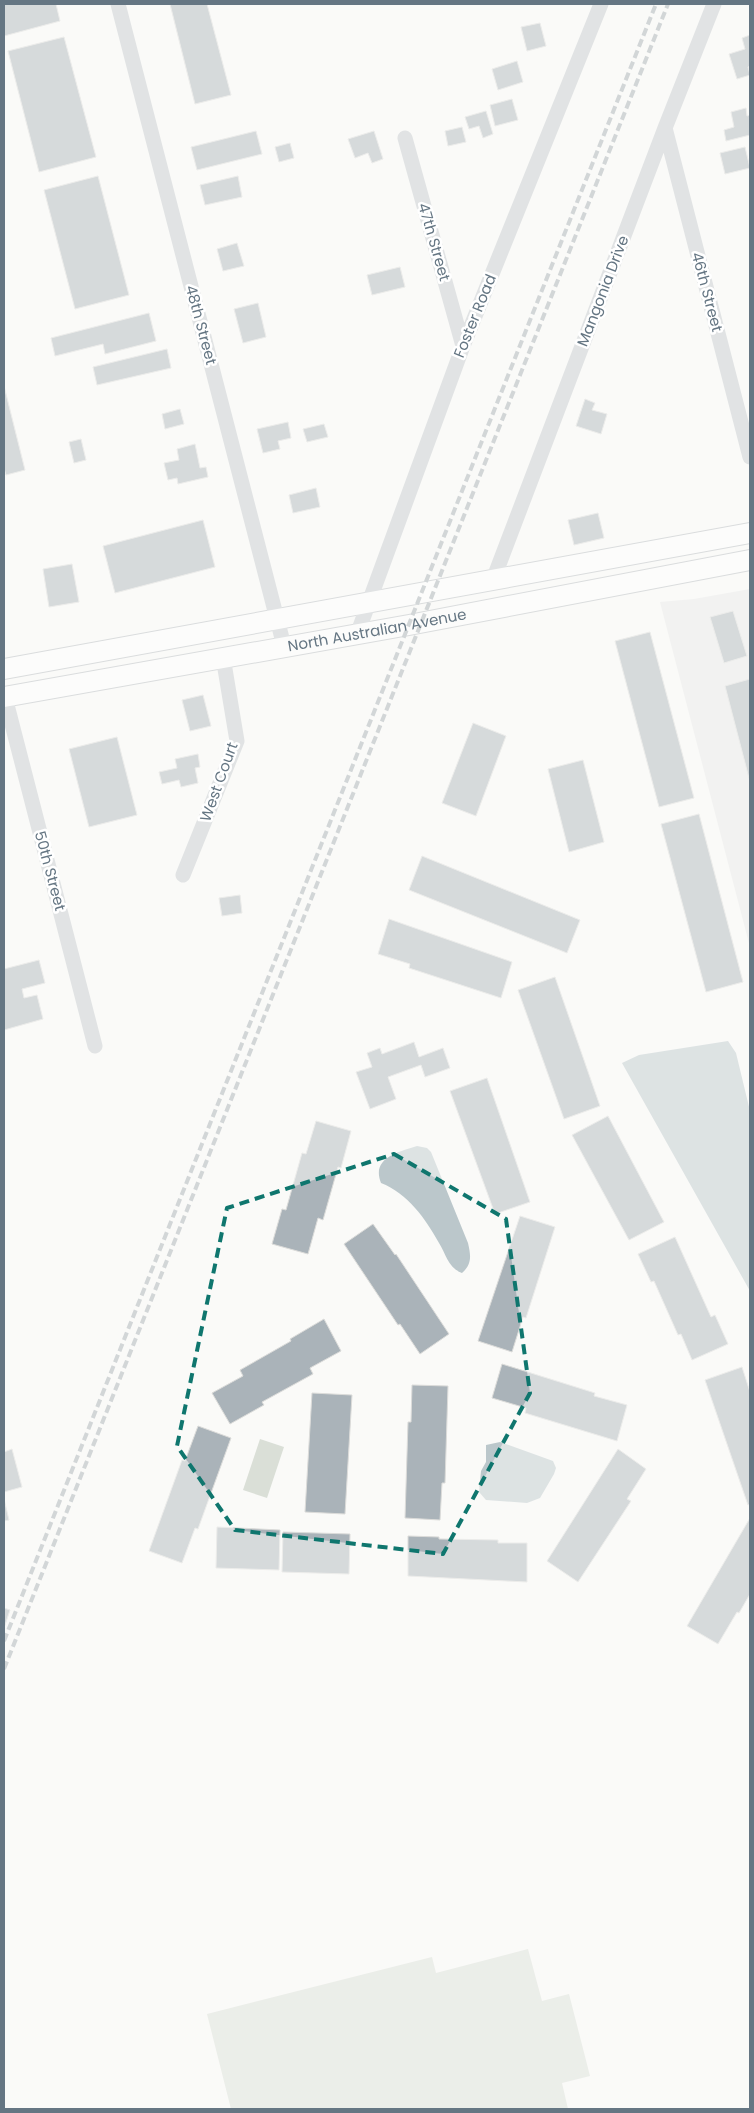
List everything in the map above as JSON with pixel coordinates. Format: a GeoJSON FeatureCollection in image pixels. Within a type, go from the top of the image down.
{"type":"FeatureCollection","features":[{"type":"Feature","properties":{"kind":"main road","name":"North Australian Avenue"},"geometry":{"type":"LineString","coordinates":[[4,670],[750,533]]}},
{"type":"Feature","properties":{"kind":"main road","name":"North Australian Avenue"},"geometry":{"type":"LineString","coordinates":[[4,697],[358,632],[409,625],[750,560]]}},
{"type":"Feature","properties":{"kind":"main road"},"geometry":{"type":"LineString","coordinates":[[74,656],[81,682]]}},
{"type":"Feature","properties":{"kind":"street","name":"48th Street"},"geometry":{"type":"LineString","coordinates":[[118,4],[284,646]]}},
{"type":"Feature","properties":{"kind":"street","name":"Foster Road"},"geometry":{"type":"LineString","coordinates":[[358,632],[463,346],[601,4]]}},
{"type":"Feature","properties":{"kind":"street","name":"Mangonia Drive"},"geometry":{"type":"LineString","coordinates":[[493,580],[714,4]]}},
{"type":"Feature","properties":{"kind":"street","name":"46th Street"},"geometry":{"type":"LineString","coordinates":[[665,128],[750,457]]}},
{"type":"Feature","properties":{"kind":"street","name":"47th Street"},"geometry":{"type":"LineString","coordinates":[[405,138],[463,346]]}},
{"type":"Feature","properties":{"kind":"street","name":"West Court"},"geometry":{"type":"LineString","coordinates":[[183,875],[237,741],[222,657]]}},
{"type":"Feature","properties":{"kind":"street","name":"50th Street"},"geometry":{"type":"LineString","coordinates":[[4,697],[96,1046]]}},
{"type":"Feature","properties":{"kind":"highlighted area"},"geometry":{"type":"Polygon","coordinates":[[[394,1154],[506,1219],[530,1393],[443,1554],[235,1530],[177,1446],[227,1208],[394,1154]]]}},
{"type":"Feature","properties":{"kind":"shaded area"},"geometry":{"type":"Polygon","coordinates":[[[750,589],[750,947],[660,602],[694,599],[750,589]]]}},
{"type":"Feature","properties":{"kind":"shaded area"},"geometry":{"type":"Polygon","coordinates":[[[728,1041],[736,1053],[750,1111],[750,1291],[622,1063],[639,1055],[728,1041]]]}},
{"type":"Feature","properties":{"kind":"shaded area"},"geometry":{"type":"Polygon","coordinates":[[[417,1146],[427,1148],[431,1152],[468,1243],[470,1260],[462,1273],[450,1264],[434,1234],[415,1208],[399,1193],[381,1183],[379,1174],[383,1162],[388,1157],[417,1146]]]}},
{"type":"Feature","properties":{"kind":"shaded area"},"geometry":{"type":"Polygon","coordinates":[[[260,1439],[284,1447],[267,1498],[243,1490],[260,1439]]]}},
{"type":"Feature","properties":{"kind":"shaded area"},"geometry":{"type":"Polygon","coordinates":[[[500,1442],[553,1461],[556,1468],[554,1474],[540,1498],[527,1503],[486,1500],[479,1492],[481,1471],[486,1462],[486,1445],[500,1442]]]}},
{"type":"Feature","properties":{"kind":"shaded area"},"geometry":{"type":"Polygon","coordinates":[[[528,1949],[542,2001],[569,1994],[590,2076],[562,2083],[568,2109],[231,2109],[207,2014],[432,1957],[436,1973],[528,1949]]]}},
{"type":"Feature","properties":{"kind":"building"},"geometry":{"type":"Polygon","coordinates":[[[4,4],[56,4],[60,21],[4,36],[4,4]]]}},
{"type":"Feature","properties":{"kind":"building"},"geometry":{"type":"Polygon","coordinates":[[[170,4],[207,4],[231,95],[195,104],[170,4]]]}},
{"type":"Feature","properties":{"kind":"building"},"geometry":{"type":"Polygon","coordinates":[[[540,23],[546,46],[527,51],[521,27],[540,23]]]}},
{"type":"Feature","properties":{"kind":"building"},"geometry":{"type":"Polygon","coordinates":[[[750,35],[750,66],[748,67],[750,75],[737,79],[729,54],[745,49],[742,38],[750,35]]]}},
{"type":"Feature","properties":{"kind":"building"},"geometry":{"type":"Polygon","coordinates":[[[64,37],[96,157],[39,172],[8,51],[64,37]]]}},
{"type":"Feature","properties":{"kind":"building"},"geometry":{"type":"Polygon","coordinates":[[[517,61],[523,82],[498,90],[492,69],[517,61]]]}},
{"type":"Feature","properties":{"kind":"building"},"geometry":{"type":"Polygon","coordinates":[[[512,99],[518,120],[495,126],[490,105],[512,99]]]}},
{"type":"Feature","properties":{"kind":"building"},"geometry":{"type":"Polygon","coordinates":[[[746,108],[747,116],[750,115],[750,135],[726,141],[724,130],[734,127],[731,112],[746,108]]]}},
{"type":"Feature","properties":{"kind":"building"},"geometry":{"type":"Polygon","coordinates":[[[486,111],[493,134],[483,138],[479,126],[469,129],[465,117],[486,111]]]}},
{"type":"Feature","properties":{"kind":"building"},"geometry":{"type":"Polygon","coordinates":[[[462,127],[466,142],[448,146],[445,131],[462,127]]]}},
{"type":"Feature","properties":{"kind":"building"},"geometry":{"type":"Polygon","coordinates":[[[256,131],[262,154],[197,170],[191,147],[256,131]]]}},
{"type":"Feature","properties":{"kind":"building"},"geometry":{"type":"Polygon","coordinates":[[[374,131],[383,159],[372,163],[368,153],[355,158],[348,139],[374,131]]]}},
{"type":"Feature","properties":{"kind":"building"},"geometry":{"type":"Polygon","coordinates":[[[290,143],[294,158],[279,162],[275,147],[290,143]]]}},
{"type":"Feature","properties":{"kind":"building"},"geometry":{"type":"Polygon","coordinates":[[[745,147],[750,168],[725,174],[720,153],[745,147]]]}},
{"type":"Feature","properties":{"kind":"building"},"geometry":{"type":"Polygon","coordinates":[[[98,176],[129,295],[75,309],[44,190],[98,176]]]}},
{"type":"Feature","properties":{"kind":"building"},"geometry":{"type":"Polygon","coordinates":[[[238,176],[242,197],[205,205],[200,185],[238,176]]]}},
{"type":"Feature","properties":{"kind":"building"},"geometry":{"type":"Polygon","coordinates":[[[237,243],[244,266],[223,271],[217,249],[237,243]]]}},
{"type":"Feature","properties":{"kind":"building"},"geometry":{"type":"Polygon","coordinates":[[[400,267],[405,287],[372,295],[367,275],[400,267]]]}},
{"type":"Feature","properties":{"kind":"building"},"geometry":{"type":"Polygon","coordinates":[[[258,303],[266,337],[243,343],[234,309],[258,303]]]}},
{"type":"Feature","properties":{"kind":"building"},"geometry":{"type":"Polygon","coordinates":[[[149,313],[156,341],[105,354],[103,344],[55,356],[51,338],[149,313]]]}},
{"type":"Feature","properties":{"kind":"building"},"geometry":{"type":"Polygon","coordinates":[[[167,349],[171,368],[97,385],[93,367],[167,349]]]}},
{"type":"Feature","properties":{"kind":"building"},"geometry":{"type":"Polygon","coordinates":[[[4,386],[25,470],[6,475],[4,468],[4,386]]]}},
{"type":"Feature","properties":{"kind":"building"},"geometry":{"type":"Polygon","coordinates":[[[585,399],[595,403],[592,410],[607,414],[601,434],[576,426],[585,399]]]}},
{"type":"Feature","properties":{"kind":"building"},"geometry":{"type":"Polygon","coordinates":[[[180,409],[184,424],[165,429],[162,414],[180,409]]]}},
{"type":"Feature","properties":{"kind":"building"},"geometry":{"type":"Polygon","coordinates":[[[288,422],[291,438],[278,441],[280,449],[263,453],[257,429],[288,422]]]}},
{"type":"Feature","properties":{"kind":"building"},"geometry":{"type":"Polygon","coordinates":[[[324,424],[328,437],[307,442],[303,429],[324,424]]]}},
{"type":"Feature","properties":{"kind":"building"},"geometry":{"type":"Polygon","coordinates":[[[81,439],[86,460],[74,463],[69,442],[81,439]]]}},
{"type":"Feature","properties":{"kind":"building"},"geometry":{"type":"Polygon","coordinates":[[[195,444],[200,468],[206,467],[208,477],[178,484],[177,478],[168,480],[164,463],[179,460],[177,449],[195,444]]]}},
{"type":"Feature","properties":{"kind":"building"},"geometry":{"type":"Polygon","coordinates":[[[316,488],[320,507],[293,513],[289,495],[316,488]]]}},
{"type":"Feature","properties":{"kind":"building"},"geometry":{"type":"Polygon","coordinates":[[[598,513],[604,538],[574,545],[568,520],[598,513]]]}},
{"type":"Feature","properties":{"kind":"building"},"geometry":{"type":"Polygon","coordinates":[[[203,520],[215,567],[115,593],[103,546],[203,520]]]}},
{"type":"Feature","properties":{"kind":"building"},"geometry":{"type":"Polygon","coordinates":[[[72,564],[79,602],[49,607],[43,569],[72,564]]]}},
{"type":"Feature","properties":{"kind":"building"},"geometry":{"type":"Polygon","coordinates":[[[733,611],[747,656],[724,663],[710,617],[733,611]]]}},
{"type":"Feature","properties":{"kind":"building"},"geometry":{"type":"Polygon","coordinates":[[[650,632],[694,798],[659,807],[615,641],[650,632]]]}},
{"type":"Feature","properties":{"kind":"building"},"geometry":{"type":"Polygon","coordinates":[[[750,679],[750,782],[725,686],[750,679]]]}},
{"type":"Feature","properties":{"kind":"building"},"geometry":{"type":"Polygon","coordinates":[[[203,695],[211,726],[190,731],[182,700],[203,695]]]}},
{"type":"Feature","properties":{"kind":"building"},"geometry":{"type":"Polygon","coordinates":[[[473,723],[506,736],[476,816],[442,803],[473,723]]]}},
{"type":"Feature","properties":{"kind":"building"},"geometry":{"type":"Polygon","coordinates":[[[117,737],[137,815],[89,827],[69,749],[117,737]]]}},
{"type":"Feature","properties":{"kind":"building"},"geometry":{"type":"Polygon","coordinates":[[[198,754],[200,767],[195,768],[198,783],[181,787],[179,780],[162,784],[159,772],[177,768],[175,759],[198,754]]]}},
{"type":"Feature","properties":{"kind":"building"},"geometry":{"type":"Polygon","coordinates":[[[583,760],[604,842],[569,852],[548,769],[583,760]]]}},
{"type":"Feature","properties":{"kind":"building"},"geometry":{"type":"Polygon","coordinates":[[[699,814],[743,982],[706,992],[661,824],[699,814]]]}},
{"type":"Feature","properties":{"kind":"building"},"geometry":{"type":"Polygon","coordinates":[[[422,856],[580,920],[567,953],[409,890],[422,856]]]}},
{"type":"Feature","properties":{"kind":"building"},"geometry":{"type":"Polygon","coordinates":[[[240,895],[242,913],[222,916],[219,898],[240,895]]]}},
{"type":"Feature","properties":{"kind":"building"},"geometry":{"type":"Polygon","coordinates":[[[389,919],[512,962],[501,998],[409,968],[410,964],[378,954],[389,919]]]}},
{"type":"Feature","properties":{"kind":"building"},"geometry":{"type":"Polygon","coordinates":[[[39,960],[45,983],[22,989],[24,998],[37,995],[43,1019],[4,1030],[4,969],[39,960]]]}},
{"type":"Feature","properties":{"kind":"building"},"geometry":{"type":"Polygon","coordinates":[[[555,977],[600,1106],[564,1119],[518,990],[555,977]]]}},
{"type":"Feature","properties":{"kind":"building"},"geometry":{"type":"Polygon","coordinates":[[[414,1042],[419,1057],[443,1048],[450,1068],[425,1077],[421,1065],[388,1077],[396,1099],[370,1109],[356,1072],[372,1067],[367,1053],[380,1048],[382,1054],[414,1042]]]}},
{"type":"Feature","properties":{"kind":"building"},"geometry":{"type":"Polygon","coordinates":[[[487,1078],[530,1202],[495,1214],[450,1091],[487,1078]]]}},
{"type":"Feature","properties":{"kind":"building"},"geometry":{"type":"Polygon","coordinates":[[[608,1116],[664,1222],[629,1240],[572,1135],[608,1116]]]}},
{"type":"Feature","properties":{"kind":"building"},"geometry":{"type":"Polygon","coordinates":[[[316,1121],[351,1131],[341,1168],[338,1167],[323,1220],[318,1218],[308,1254],[272,1244],[282,1209],[286,1210],[302,1153],[306,1154],[316,1121]]]}},
{"type":"Feature","properties":{"kind":"building"},"geometry":{"type":"Polygon","coordinates":[[[520,1216],[555,1227],[526,1318],[523,1317],[512,1352],[478,1341],[520,1216]]]}},
{"type":"Feature","properties":{"kind":"building"},"geometry":{"type":"Polygon","coordinates":[[[373,1224],[396,1254],[449,1334],[420,1354],[400,1324],[398,1325],[344,1244],[373,1224]]]}},
{"type":"Feature","properties":{"kind":"building"},"geometry":{"type":"Polygon","coordinates":[[[675,1237],[711,1317],[715,1315],[728,1344],[692,1360],[681,1334],[678,1335],[654,1281],[651,1282],[638,1254],[675,1237]]]}},
{"type":"Feature","properties":{"kind":"building"},"geometry":{"type":"Polygon","coordinates":[[[324,1319],[341,1351],[310,1368],[313,1374],[262,1402],[264,1405],[230,1424],[212,1393],[243,1376],[240,1370],[291,1341],[290,1339],[324,1319]]]}},
{"type":"Feature","properties":{"kind":"building"},"geometry":{"type":"Polygon","coordinates":[[[502,1364],[595,1393],[594,1396],[627,1405],[617,1441],[525,1413],[526,1408],[492,1398],[502,1364]]]}},
{"type":"Feature","properties":{"kind":"building"},"geometry":{"type":"Polygon","coordinates":[[[742,1367],[750,1392],[750,1504],[748,1505],[705,1380],[742,1367]]]}},
{"type":"Feature","properties":{"kind":"building"},"geometry":{"type":"Polygon","coordinates":[[[412,1385],[448,1386],[445,1483],[442,1483],[440,1520],[405,1518],[408,1422],[411,1422],[412,1385]]]}},
{"type":"Feature","properties":{"kind":"building"},"geometry":{"type":"Polygon","coordinates":[[[312,1393],[352,1395],[345,1514],[305,1512],[312,1393]]]}},
{"type":"Feature","properties":{"kind":"building"},"geometry":{"type":"Polygon","coordinates":[[[198,1426],[231,1438],[198,1529],[195,1528],[182,1563],[149,1551],[182,1460],[185,1461],[198,1426]]]}},
{"type":"Feature","properties":{"kind":"building"},"geometry":{"type":"Polygon","coordinates":[[[12,1449],[22,1487],[4,1492],[4,1452],[12,1449]]]}},
{"type":"Feature","properties":{"kind":"building"},"geometry":{"type":"Polygon","coordinates":[[[618,1449],[646,1469],[627,1499],[631,1501],[578,1582],[547,1561],[618,1449]]]}},
{"type":"Feature","properties":{"kind":"building"},"geometry":{"type":"Polygon","coordinates":[[[4,1499],[9,1520],[4,1521],[4,1499]]]}},
{"type":"Feature","properties":{"kind":"building"},"geometry":{"type":"Polygon","coordinates":[[[750,1518],[750,1594],[718,1644],[687,1626],[750,1518]]]}},
{"type":"Feature","properties":{"kind":"building"},"geometry":{"type":"Polygon","coordinates":[[[217,1527],[280,1530],[279,1570],[216,1568],[217,1527]]]}},
{"type":"Feature","properties":{"kind":"building"},"geometry":{"type":"Polygon","coordinates":[[[283,1532],[350,1534],[349,1574],[282,1572],[283,1532]]]}},
{"type":"Feature","properties":{"kind":"building"},"geometry":{"type":"Polygon","coordinates":[[[408,1536],[439,1537],[439,1539],[498,1540],[498,1543],[527,1543],[527,1582],[408,1576],[408,1536]]]}},
{"type":"Feature","properties":{"kind":"building"},"geometry":{"type":"Polygon","coordinates":[[[4,1608],[10,1610],[4,1628],[4,1608]]]}},
{"type":"Feature","properties":{"kind":"railway"},"geometry":{"type":"LineString","coordinates":[[4,1641],[656,4]]}},
{"type":"Feature","properties":{"kind":"railway"},"geometry":{"type":"LineString","coordinates":[[4,1669],[668,4]]}}]}
